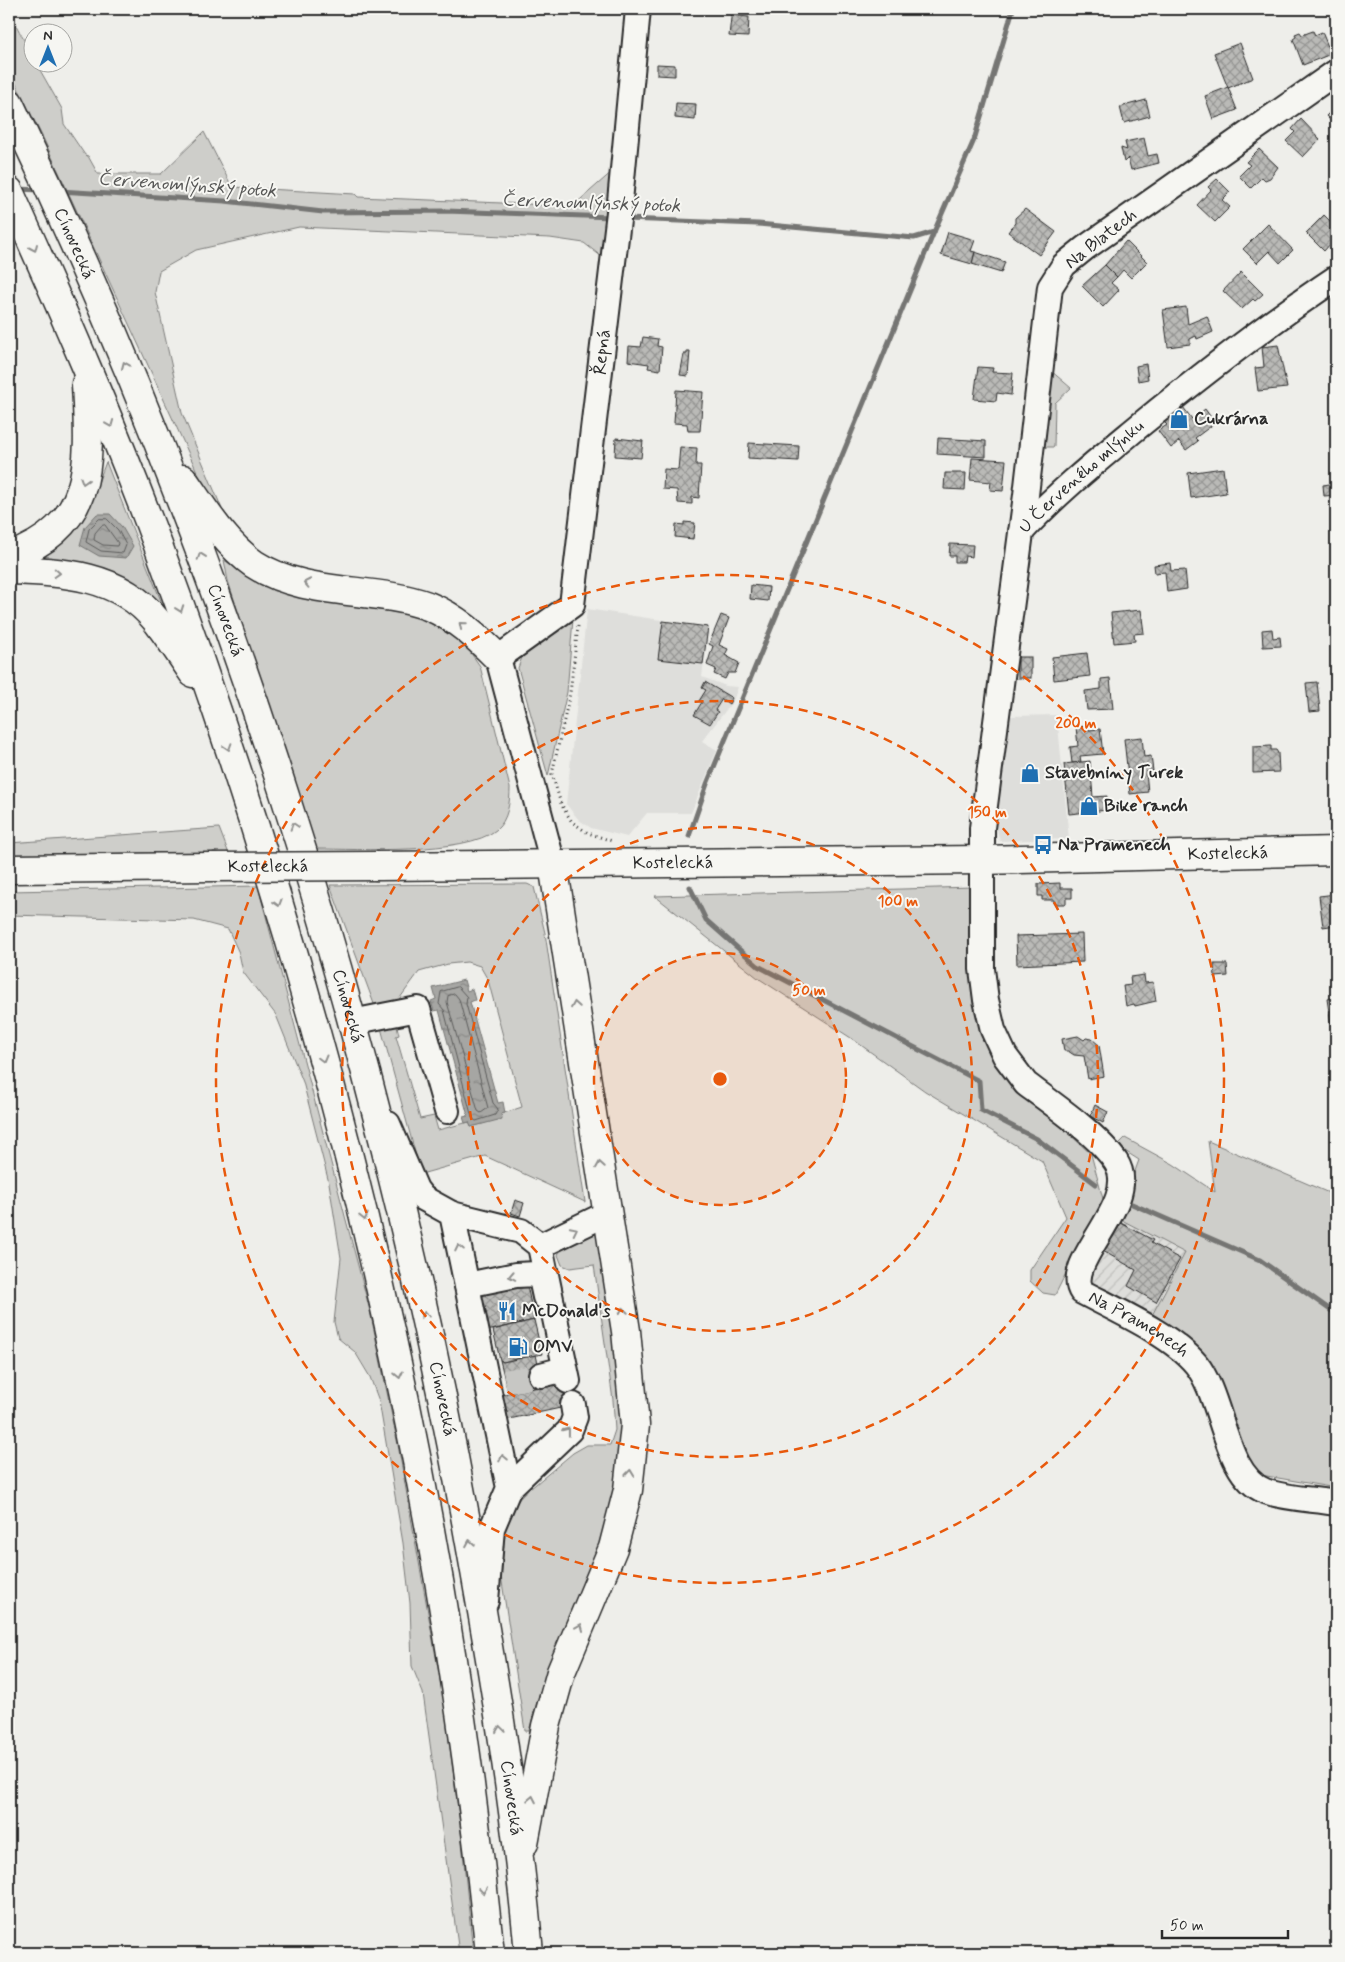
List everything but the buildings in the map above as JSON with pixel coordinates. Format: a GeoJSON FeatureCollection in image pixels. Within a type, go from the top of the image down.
{"type":"FeatureCollection","features":[{"type":"Feature","properties":{"kind":"main road","name":"Cínovecká"},"geometry":{"type":"LineString","coordinates":[[9,103],[57,206],[158,442],[194,536],[298,839],[352,1022],[400,1208],[447,1415],[485,1625],[520,1864],[529,1953]]}},
{"type":"Feature","properties":{"kind":"main road","name":"Cínovecká"},"geometry":{"type":"LineString","coordinates":[[12,197],[85,363],[158,546],[213,701],[259,840],[302,982],[361,1206],[386,1316],[444,1605],[467,1753],[490,1953]]}},
{"type":"Feature","properties":{"kind":"main road"},"geometry":{"type":"LineString","coordinates":[[9,557],[30,549],[50,536],[66,519],[76,502],[86,476],[89,449],[85,363]]}},
{"type":"Feature","properties":{"kind":"main road"},"geometry":{"type":"LineString","coordinates":[[158,442],[226,540],[254,563],[281,577],[398,598],[428,606],[455,620],[498,658]]}},
{"type":"Feature","properties":{"kind":"main road"},"geometry":{"type":"LineString","coordinates":[[9,570],[70,573],[100,581],[119,590],[137,602],[155,618],[213,701]]}},
{"type":"Feature","properties":{"kind":"main road","name":"Kostelecká"},"geometry":{"type":"LineString","coordinates":[[9,869],[982,860],[1336,851]]}},
{"type":"Feature","properties":{"kind":"main road"},"geometry":{"type":"LineString","coordinates":[[520,1864],[546,1726],[561,1672],[612,1548],[628,1490],[635,1425],[626,1331],[553,864]]}},
{"type":"Feature","properties":{"kind":"street","name":"Řepná"},"geometry":{"type":"LineString","coordinates":[[572,605],[618,218],[638,9]]}},
{"type":"Feature","properties":{"kind":"street","name":"Na Blatech"},"geometry":{"type":"LineString","coordinates":[[1021,532],[1050,287],[1064,265],[1177,181],[1336,72]]}},
{"type":"Feature","properties":{"kind":"street","name":"U Červeného mlýnku"},"geometry":{"type":"LineString","coordinates":[[982,860],[989,827],[1021,532],[1050,501],[1190,385],[1292,307],[1336,278]]}},
{"type":"Feature","properties":{"kind":"street"},"geometry":{"type":"LineString","coordinates":[[553,864],[498,658],[572,605]]}},
{"type":"Feature","properties":{"kind":"street","name":"Na Pramenech"},"geometry":{"type":"LineString","coordinates":[[982,860],[982,969],[993,1030],[1005,1056],[1016,1072],[1101,1145],[1117,1163],[1121,1179],[1117,1201],[1078,1276],[1077,1286],[1082,1292],[1179,1348],[1196,1364],[1208,1381],[1236,1460],[1246,1478],[1256,1487],[1267,1492],[1336,1502]]}},
{"type":"Feature","properties":{"kind":"street"},"geometry":{"type":"LineString","coordinates":[[352,1022],[418,1009],[447,1111]]}},
{"type":"Feature","properties":{"kind":"street"},"geometry":{"type":"LineString","coordinates":[[364,1066],[416,1189],[423,1198],[452,1214],[521,1231],[540,1246],[567,1375],[540,1375]]}},
{"type":"Feature","properties":{"kind":"street"},"geometry":{"type":"LineString","coordinates":[[540,1246],[608,1213]]}},
{"type":"Feature","properties":{"kind":"street"},"geometry":{"type":"LineString","coordinates":[[452,1214],[467,1285],[496,1384],[509,1488]]}},
{"type":"Feature","properties":{"kind":"street"},"geometry":{"type":"LineString","coordinates":[[467,1285],[516,1275],[537,1274],[542,1283],[554,1335],[560,1346]]}},
{"type":"Feature","properties":{"kind":"street"},"geometry":{"type":"LineString","coordinates":[[485,1625],[490,1537],[494,1519],[509,1488],[570,1430],[575,1417],[573,1405]]}},
{"type":"Feature","properties":{"kind":"path"},"geometry":{"type":"LineString","coordinates":[[572,605],[579,615],[571,684],[552,774],[560,804],[572,822],[588,833],[612,841]]}},
{"type":"Feature","properties":{"kind":"shaded area"},"geometry":{"type":"Polygon","coordinates":[[[9,12],[22,36],[22,72],[41,72],[62,109],[64,124],[85,155],[88,156],[98,174],[161,174],[204,132],[232,187],[355,194],[358,197],[573,206],[614,170],[602,257],[584,243],[550,238],[299,227],[196,250],[159,271],[155,292],[182,413],[222,509],[249,544],[212,504],[45,142],[9,70],[9,12]]]}},
{"type":"Feature","properties":{"kind":"shaded area"},"geometry":{"type":"Polygon","coordinates":[[[1050,370],[1071,388],[1055,403],[1054,447],[1042,447],[1050,370]]]}},
{"type":"Feature","properties":{"kind":"shaded area"},"geometry":{"type":"Polygon","coordinates":[[[106,462],[165,611],[139,587],[109,572],[76,564],[41,560],[40,555],[67,536],[84,516],[106,462]]]}},
{"type":"Feature","properties":{"kind":"shaded area"},"geometry":{"type":"Polygon","coordinates":[[[224,560],[274,591],[346,605],[427,617],[461,639],[480,666],[510,788],[508,811],[500,826],[481,838],[461,844],[383,850],[317,849],[228,581],[224,560]]]}},
{"type":"Feature","properties":{"kind":"shaded area"},"geometry":{"type":"Polygon","coordinates":[[[587,609],[708,627],[702,677],[726,686],[738,687],[733,701],[702,741],[717,750],[691,813],[647,813],[627,837],[591,828],[579,820],[566,804],[587,609]]]}},
{"type":"Feature","properties":{"kind":"shaded area"},"geometry":{"type":"Polygon","coordinates":[[[573,619],[567,692],[548,776],[518,668],[524,652],[573,619]]]}},
{"type":"Feature","properties":{"kind":"shaded area"},"geometry":{"type":"Polygon","coordinates":[[[1057,715],[1069,839],[1000,841],[996,826],[1005,716],[1057,715]]]}},
{"type":"Feature","properties":{"kind":"shaded area"},"geometry":{"type":"Polygon","coordinates":[[[219,828],[229,854],[9,855],[9,843],[219,828]]]}},
{"type":"Feature","properties":{"kind":"shaded area"},"geometry":{"type":"Polygon","coordinates":[[[527,884],[534,887],[545,933],[585,1202],[485,1156],[421,1174],[381,1028],[396,1022],[399,1035],[396,1036],[420,1119],[434,1116],[438,1130],[469,1122],[471,1127],[502,1118],[501,1114],[522,1107],[488,980],[480,966],[467,962],[448,964],[419,972],[397,1002],[381,1008],[374,1004],[330,885],[527,884]]]}},
{"type":"Feature","properties":{"kind":"shaded area"},"geometry":{"type":"Polygon","coordinates":[[[258,886],[370,1311],[398,1445],[444,1702],[461,1832],[473,1953],[459,1953],[423,1693],[412,1666],[410,1603],[403,1543],[379,1401],[370,1377],[355,1352],[338,1338],[334,1322],[341,1258],[329,1183],[303,1082],[276,1015],[243,972],[239,953],[228,929],[194,920],[9,915],[9,891],[258,886]]]}},
{"type":"Feature","properties":{"kind":"shaded area"},"geometry":{"type":"Polygon","coordinates":[[[973,887],[1017,1086],[1091,1154],[1103,1199],[1055,1295],[1043,1293],[1030,1281],[1030,1270],[1066,1217],[1042,1161],[925,1091],[851,1038],[758,978],[655,896],[973,887]]]}},
{"type":"Feature","properties":{"kind":"shaded area"},"geometry":{"type":"Polygon","coordinates":[[[1125,1138],[1173,1164],[1215,1192],[1208,1141],[1336,1196],[1336,1488],[1255,1474],[1243,1450],[1150,1319],[1185,1253],[1118,1218],[1139,1160],[1117,1146],[1125,1138]]]}},
{"type":"Feature","properties":{"kind":"shaded area"},"geometry":{"type":"Polygon","coordinates":[[[1118,1218],[1185,1253],[1150,1319],[1088,1286],[1086,1275],[1118,1218]]]}},
{"type":"Feature","properties":{"kind":"shaded area"},"geometry":{"type":"Polygon","coordinates":[[[599,1232],[623,1397],[622,1467],[597,1556],[541,1687],[529,1731],[525,1731],[498,1556],[499,1531],[509,1510],[524,1494],[573,1453],[587,1445],[610,1445],[615,1430],[613,1400],[594,1265],[570,1268],[562,1265],[558,1255],[562,1246],[599,1232]]]}},
{"type":"Feature","properties":{"kind":"water"},"geometry":{"type":"Polygon","coordinates":[[[97,514],[110,514],[122,527],[133,546],[126,558],[99,556],[80,545],[85,527],[97,514]]]}},
{"type":"Feature","properties":{"kind":"water"},"geometry":{"type":"Polygon","coordinates":[[[464,980],[467,991],[472,989],[475,1000],[470,1002],[498,1103],[503,1102],[505,1113],[501,1114],[502,1119],[471,1127],[469,1122],[465,1123],[463,1117],[468,1116],[439,1010],[434,1011],[431,1001],[436,999],[433,988],[464,980]]]}},
{"type":"Feature","properties":{"kind":"waterway","name":"Červenomlýnský potok"},"geometry":{"type":"LineString","coordinates":[[626,219],[758,224],[914,238],[934,232],[974,140],[1013,9]]}},
{"type":"Feature","properties":{"kind":"waterway","name":"Červenomlýnský potok"},"geometry":{"type":"LineString","coordinates":[[17,189],[41,190]]}},
{"type":"Feature","properties":{"kind":"waterway","name":"Červenomlýnský potok"},"geometry":{"type":"LineString","coordinates":[[59,191],[225,201],[323,212],[446,211],[612,217]]}},
{"type":"Feature","properties":{"kind":"waterway"},"geometry":{"type":"LineString","coordinates":[[689,836],[707,784],[934,232]]}},
{"type":"Feature","properties":{"kind":"waterway"},"geometry":{"type":"LineString","coordinates":[[690,887],[706,920],[758,966],[979,1081],[981,1110],[1037,1139],[1096,1184]]}},
{"type":"Feature","properties":{"kind":"waterway"},"geometry":{"type":"LineString","coordinates":[[1132,1204],[1260,1260],[1336,1314]]}},
{"type":"Feature","properties":{"kind":"tunnel"},"geometry":{"type":"LineString","coordinates":[[505,1382],[541,1375]]}},
{"type":"Feature","properties":{"kind":"place","name":"Cukrárna"},"geometry":{"type":"Point","coordinates":[1179,419]}},
{"type":"Feature","properties":{"kind":"place","name":"Stavebniny Turek"},"geometry":{"type":"Point","coordinates":[1030,773]}},
{"type":"Feature","properties":{"kind":"place","name":"Bike ranch"},"geometry":{"type":"Point","coordinates":[1089,806]}},
{"type":"Feature","properties":{"kind":"place","name":"Na Pramenech"},"geometry":{"type":"Point","coordinates":[1043,845]}},
{"type":"Feature","properties":{"kind":"place","name":"McDonald's"},"geometry":{"type":"Point","coordinates":[507,1311]}},
{"type":"Feature","properties":{"kind":"place","name":"OMV"},"geometry":{"type":"Point","coordinates":[518,1347]}}]}
